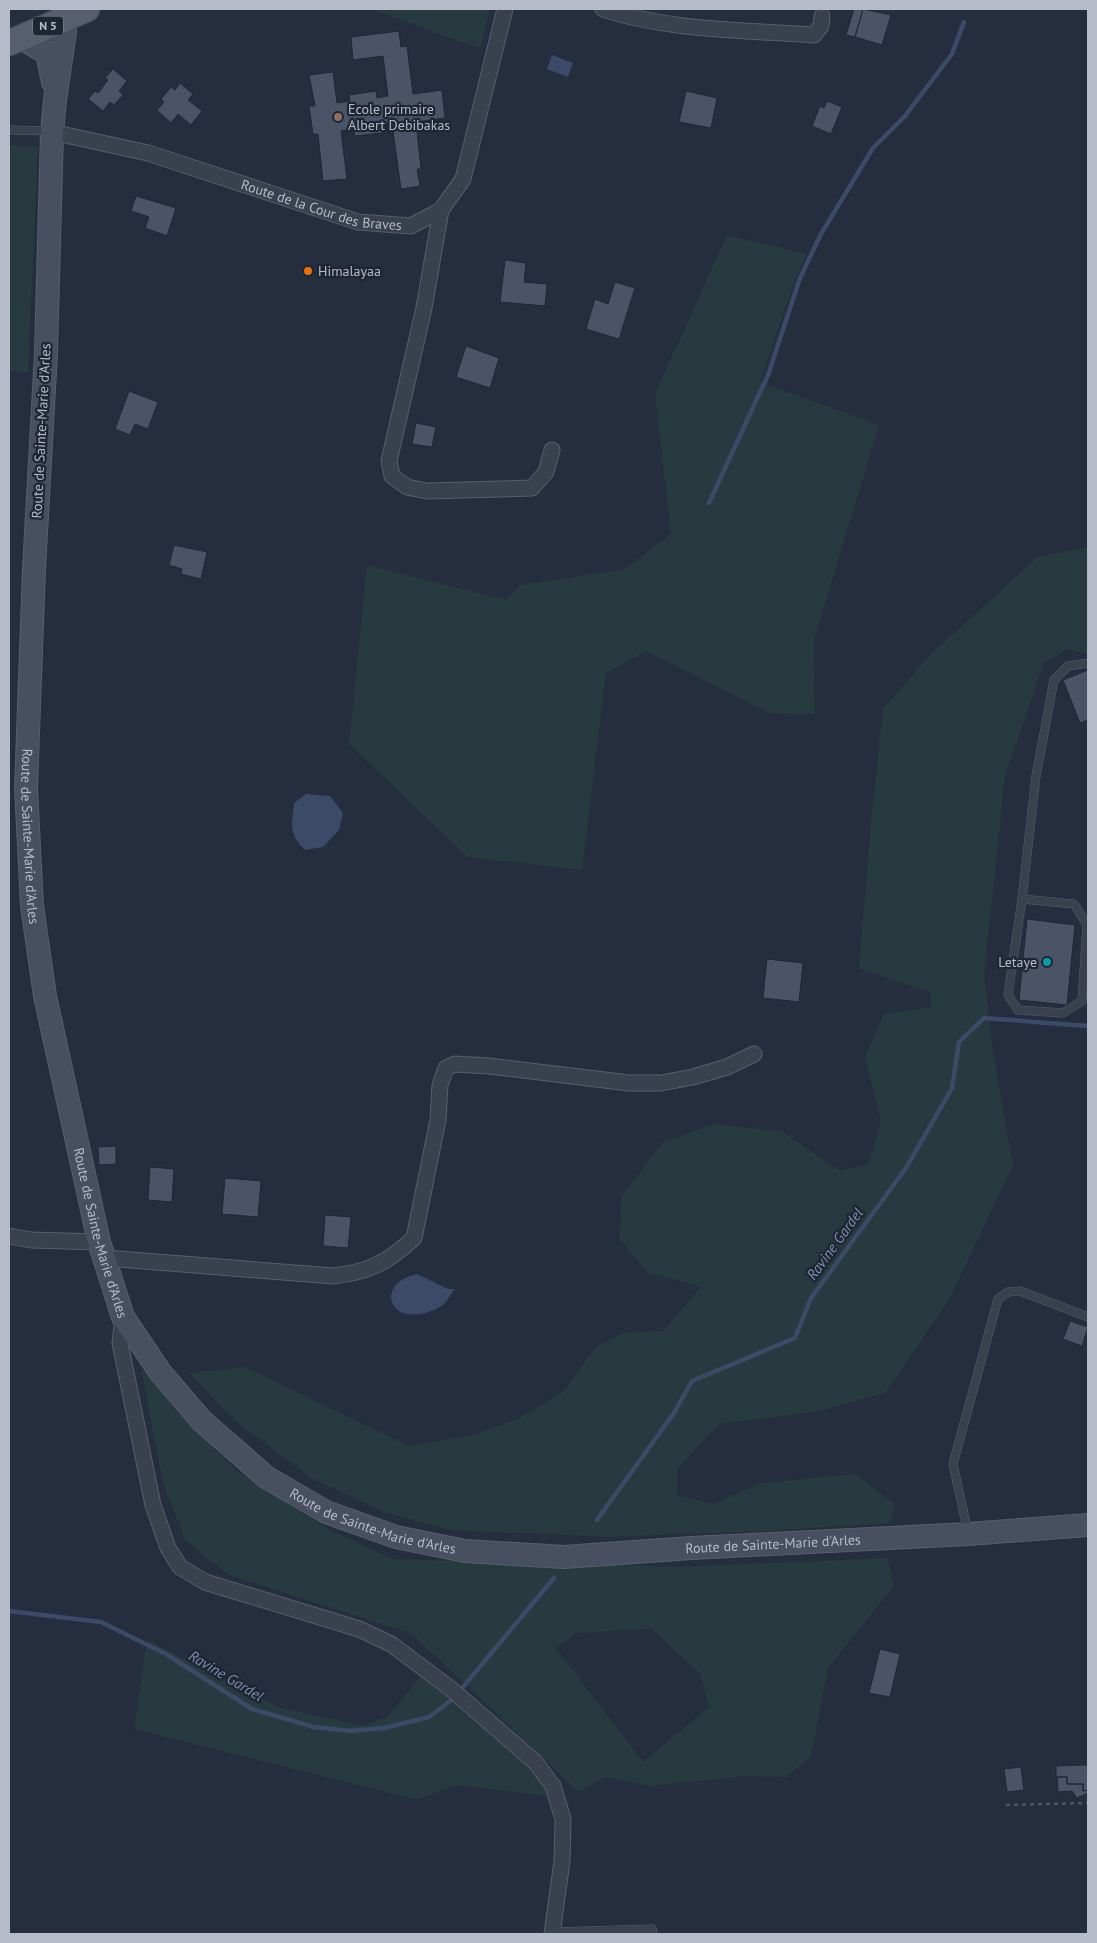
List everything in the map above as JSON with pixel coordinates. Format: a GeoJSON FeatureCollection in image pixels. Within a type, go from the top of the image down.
{"type":"FeatureCollection","features":[{"type":"Feature","properties":{"kind":"main road","name":"N 5"},"geometry":{"type":"LineString","coordinates":[[13,37],[87,9]]}},
{"type":"Feature","properties":{"kind":"main road","name":"Route de Sainte-Marie d'Arles"},"geometry":{"type":"LineString","coordinates":[[55,100],[48,53],[54,23],[66,32],[52,132],[46,353],[34,569],[26,788],[32,906],[45,996],[102,1250],[123,1317],[160,1372],[202,1421],[266,1477],[326,1512],[396,1537],[465,1551],[564,1557],[692,1548],[968,1534],[1088,1525]]}},
{"type":"Feature","properties":{"kind":"main road"},"geometry":{"type":"LineString","coordinates":[[13,37],[48,53]]}},
{"type":"Feature","properties":{"kind":"street","name":"Route de la Cour des Braves"},"geometry":{"type":"LineString","coordinates":[[52,132],[148,153],[358,222],[411,226],[441,210],[463,179],[505,9]]}},
{"type":"Feature","properties":{"kind":"street"},"geometry":{"type":"LineString","coordinates":[[603,9],[666,24],[814,35],[821,26],[822,16]]}},
{"type":"Feature","properties":{"kind":"street"},"geometry":{"type":"LineString","coordinates":[[441,210],[424,308],[389,460],[392,476],[407,487],[426,491],[532,488],[546,472],[552,450]]}},
{"type":"Feature","properties":{"kind":"street"},"geometry":{"type":"LineString","coordinates":[[9,1236],[102,1250],[333,1276],[356,1273],[378,1266],[414,1238],[438,1120],[440,1085],[446,1068],[455,1064],[472,1065],[629,1083],[661,1083],[693,1077],[727,1067],[754,1054]]}},
{"type":"Feature","properties":{"kind":"street"},"geometry":{"type":"LineString","coordinates":[[123,1317],[120,1342],[153,1506],[168,1548],[180,1567],[205,1582],[359,1629],[392,1644],[451,1689],[535,1762],[553,1786],[563,1819],[562,1861],[552,1933]]}},
{"type":"Feature","properties":{"kind":"lane"},"geometry":{"type":"LineString","coordinates":[[9,130],[52,132]]}},
{"type":"Feature","properties":{"kind":"lane"},"geometry":{"type":"LineString","coordinates":[[1022,899],[1074,904],[1086,925],[1082,1001],[1063,1013],[1018,1010],[1008,995],[1022,899],[1036,776],[1054,680],[1068,666],[1088,663]]}},
{"type":"Feature","properties":{"kind":"lane"},"geometry":{"type":"LineString","coordinates":[[968,1534],[953,1464],[998,1299],[1008,1292],[1020,1291],[1088,1317]]}},
{"type":"Feature","properties":{"kind":"lane"},"geometry":{"type":"LineString","coordinates":[[552,1933],[652,1929],[652,1934]]}},
{"type":"Feature","properties":{"kind":"path"},"geometry":{"type":"LineString","coordinates":[[1006,1806],[1088,1802]]}},
{"type":"Feature","properties":{"kind":"green space"},"geometry":{"type":"Polygon","coordinates":[[[372,9],[490,9],[480,49],[372,9]]]}},
{"type":"Feature","properties":{"kind":"green space"},"geometry":{"type":"Polygon","coordinates":[[[9,145],[38,146],[28,372],[9,371],[9,145]]]}},
{"type":"Feature","properties":{"kind":"green space"},"geometry":{"type":"Polygon","coordinates":[[[727,235],[807,254],[797,275],[760,382],[879,425],[814,640],[815,714],[769,713],[646,651],[606,673],[582,870],[468,857],[349,744],[367,565],[506,600],[520,585],[625,569],[671,534],[655,394],[727,235]]]}},
{"type":"Feature","properties":{"kind":"green space"},"geometry":{"type":"Polygon","coordinates":[[[1088,547],[1088,655],[1068,649],[1044,663],[1005,776],[984,976],[994,1058],[1013,1165],[949,1300],[885,1393],[815,1412],[719,1424],[677,1469],[677,1495],[713,1504],[761,1483],[855,1474],[896,1505],[889,1523],[768,1531],[609,1537],[449,1530],[384,1512],[313,1479],[233,1419],[189,1373],[245,1367],[409,1446],[473,1435],[518,1419],[563,1392],[595,1348],[623,1333],[663,1331],[701,1287],[647,1272],[619,1238],[622,1196],[662,1143],[713,1124],[781,1131],[839,1170],[868,1165],[881,1122],[865,1056],[884,1014],[931,1007],[931,992],[859,968],[871,821],[883,709],[931,654],[1038,557],[1088,547]]]}},
{"type":"Feature","properties":{"kind":"green space"},"geometry":{"type":"Polygon","coordinates":[[[141,1368],[182,1416],[236,1470],[328,1529],[393,1559],[677,1567],[888,1558],[894,1586],[828,1668],[811,1756],[786,1777],[747,1776],[650,1786],[606,1777],[579,1792],[412,1634],[229,1575],[186,1541],[163,1483],[141,1368]],[[651,1629],[577,1633],[556,1648],[643,1762],[709,1707],[700,1673],[651,1629]]]}},
{"type":"Feature","properties":{"kind":"green space"},"geometry":{"type":"Polygon","coordinates":[[[147,1640],[281,1708],[364,1726],[388,1716],[421,1676],[531,1767],[545,1784],[548,1796],[456,1785],[417,1800],[134,1729],[147,1640]]]}},
{"type":"Feature","properties":{"kind":"water"},"geometry":{"type":"Polygon","coordinates":[[[552,55],[573,63],[568,77],[547,69],[552,55]]]}},
{"type":"Feature","properties":{"kind":"water"},"geometry":{"type":"Polygon","coordinates":[[[306,794],[330,796],[343,813],[339,830],[323,847],[305,850],[296,839],[292,823],[294,803],[306,794]]]}},
{"type":"Feature","properties":{"kind":"water"},"geometry":{"type":"Polygon","coordinates":[[[417,1274],[448,1289],[454,1289],[441,1306],[425,1313],[412,1315],[401,1312],[391,1300],[392,1292],[396,1285],[405,1278],[417,1274]]]}},
{"type":"Feature","properties":{"kind":"building"},"geometry":{"type":"Polygon","coordinates":[[[854,9],[863,9],[855,37],[846,35],[854,9]]]}},
{"type":"Feature","properties":{"kind":"building"},"geometry":{"type":"Polygon","coordinates":[[[863,9],[891,15],[882,45],[855,37],[863,9]]]}},
{"type":"Feature","properties":{"kind":"building"},"geometry":{"type":"Polygon","coordinates":[[[399,31],[401,47],[407,46],[413,94],[442,90],[445,118],[416,122],[421,169],[417,169],[420,186],[401,189],[392,124],[382,125],[383,133],[355,136],[353,129],[341,131],[347,179],[323,181],[318,134],[313,134],[309,106],[315,106],[309,75],[333,72],[337,103],[350,101],[349,95],[376,91],[377,98],[388,96],[383,56],[353,60],[351,37],[399,31]]]}},
{"type":"Feature","properties":{"kind":"building"},"geometry":{"type":"Polygon","coordinates":[[[113,69],[127,81],[119,91],[123,95],[114,105],[110,102],[103,111],[88,99],[95,91],[98,93],[108,80],[105,78],[113,69]]]}},
{"type":"Feature","properties":{"kind":"building"},"geometry":{"type":"Polygon","coordinates":[[[180,83],[193,94],[188,100],[202,111],[191,125],[178,114],[171,123],[157,110],[164,102],[161,99],[171,87],[175,90],[180,83]]]}},
{"type":"Feature","properties":{"kind":"building"},"geometry":{"type":"Polygon","coordinates":[[[686,91],[717,98],[711,128],[679,122],[686,91]]]}},
{"type":"Feature","properties":{"kind":"building"},"geometry":{"type":"Polygon","coordinates":[[[827,101],[842,107],[831,134],[812,126],[820,106],[824,108],[827,101]]]}},
{"type":"Feature","properties":{"kind":"building"},"geometry":{"type":"Polygon","coordinates":[[[136,196],[176,208],[167,236],[145,228],[149,217],[131,211],[136,196]]]}},
{"type":"Feature","properties":{"kind":"building"},"geometry":{"type":"Polygon","coordinates":[[[505,260],[526,263],[524,282],[547,284],[545,306],[500,302],[505,260]]]}},
{"type":"Feature","properties":{"kind":"building"},"geometry":{"type":"Polygon","coordinates":[[[615,282],[635,288],[619,339],[586,329],[595,299],[608,304],[615,282]]]}},
{"type":"Feature","properties":{"kind":"building"},"geometry":{"type":"Polygon","coordinates":[[[466,346],[499,358],[490,388],[456,377],[466,346]]]}},
{"type":"Feature","properties":{"kind":"building"},"geometry":{"type":"Polygon","coordinates":[[[129,391],[158,402],[148,429],[135,424],[130,435],[115,429],[129,391]]]}},
{"type":"Feature","properties":{"kind":"building"},"geometry":{"type":"Polygon","coordinates":[[[416,423],[436,427],[432,447],[412,444],[416,423]]]}},
{"type":"Feature","properties":{"kind":"building"},"geometry":{"type":"Polygon","coordinates":[[[174,545],[207,552],[201,579],[181,574],[182,569],[169,565],[174,545]]]}},
{"type":"Feature","properties":{"kind":"building"},"geometry":{"type":"Polygon","coordinates":[[[1088,670],[1088,720],[1080,723],[1063,680],[1088,670]]]}},
{"type":"Feature","properties":{"kind":"building","name":"Letaye"},"geometry":{"type":"Polygon","coordinates":[[[1027,919],[1075,925],[1067,1005],[1019,1000],[1027,919]]]}},
{"type":"Feature","properties":{"kind":"building"},"geometry":{"type":"Polygon","coordinates":[[[767,959],[803,963],[799,1002],[763,998],[767,959]]]}},
{"type":"Feature","properties":{"kind":"building"},"geometry":{"type":"Polygon","coordinates":[[[116,1146],[116,1164],[99,1165],[98,1147],[116,1146]]]}},
{"type":"Feature","properties":{"kind":"building"},"geometry":{"type":"Polygon","coordinates":[[[150,1167],[174,1169],[172,1202],[148,1200],[150,1167]]]}},
{"type":"Feature","properties":{"kind":"building"},"geometry":{"type":"Polygon","coordinates":[[[225,1178],[261,1181],[258,1217],[222,1214],[225,1178]]]}},
{"type":"Feature","properties":{"kind":"building"},"geometry":{"type":"Polygon","coordinates":[[[325,1215],[351,1217],[348,1248],[323,1246],[325,1215]]]}},
{"type":"Feature","properties":{"kind":"building"},"geometry":{"type":"Polygon","coordinates":[[[1070,1321],[1088,1327],[1082,1346],[1063,1339],[1070,1321]]]}},
{"type":"Feature","properties":{"kind":"building"},"geometry":{"type":"Polygon","coordinates":[[[880,1649],[900,1654],[890,1697],[869,1693],[880,1649]]]}},
{"type":"Feature","properties":{"kind":"building"},"geometry":{"type":"Polygon","coordinates":[[[1088,1765],[1088,1790],[1083,1791],[1083,1784],[1067,1784],[1067,1777],[1056,1777],[1056,1766],[1088,1765]]]}},
{"type":"Feature","properties":{"kind":"building"},"geometry":{"type":"Polygon","coordinates":[[[1021,1767],[1024,1790],[1007,1792],[1004,1769],[1021,1767]]]}},
{"type":"Feature","properties":{"kind":"building"},"geometry":{"type":"Polygon","coordinates":[[[1057,1777],[1067,1777],[1067,1784],[1083,1784],[1083,1791],[1088,1790],[1088,1793],[1077,1798],[1072,1791],[1058,1792],[1057,1777]]]}},
{"type":"Feature","properties":{"kind":"waterway"},"geometry":{"type":"LineString","coordinates":[[709,503],[768,375],[800,278],[821,234],[873,148],[905,116],[952,54],[964,22]]}},
{"type":"Feature","properties":{"kind":"waterway","name":"Ravine Gardel"},"geometry":{"type":"LineString","coordinates":[[597,1520],[674,1413],[692,1381],[795,1338],[811,1298],[906,1168],[952,1088],[959,1042],[984,1018],[1088,1026]]}},
{"type":"Feature","properties":{"kind":"waterway","name":"Ravine Gardel"},"geometry":{"type":"LineString","coordinates":[[9,1611],[101,1622],[166,1654],[252,1709],[314,1727],[350,1731],[384,1728],[429,1717],[453,1699],[554,1578]]}},
{"type":"Feature","properties":{"kind":"place","name":"Ecole primaire Albert Debibakas"},"geometry":{"type":"Point","coordinates":[338,117]}},
{"type":"Feature","properties":{"kind":"place","name":"Himalayaa"},"geometry":{"type":"Point","coordinates":[308,271]}},
{"type":"Feature","properties":{"kind":"place","name":"Letaye"},"geometry":{"type":"Point","coordinates":[1047,962]}}]}
